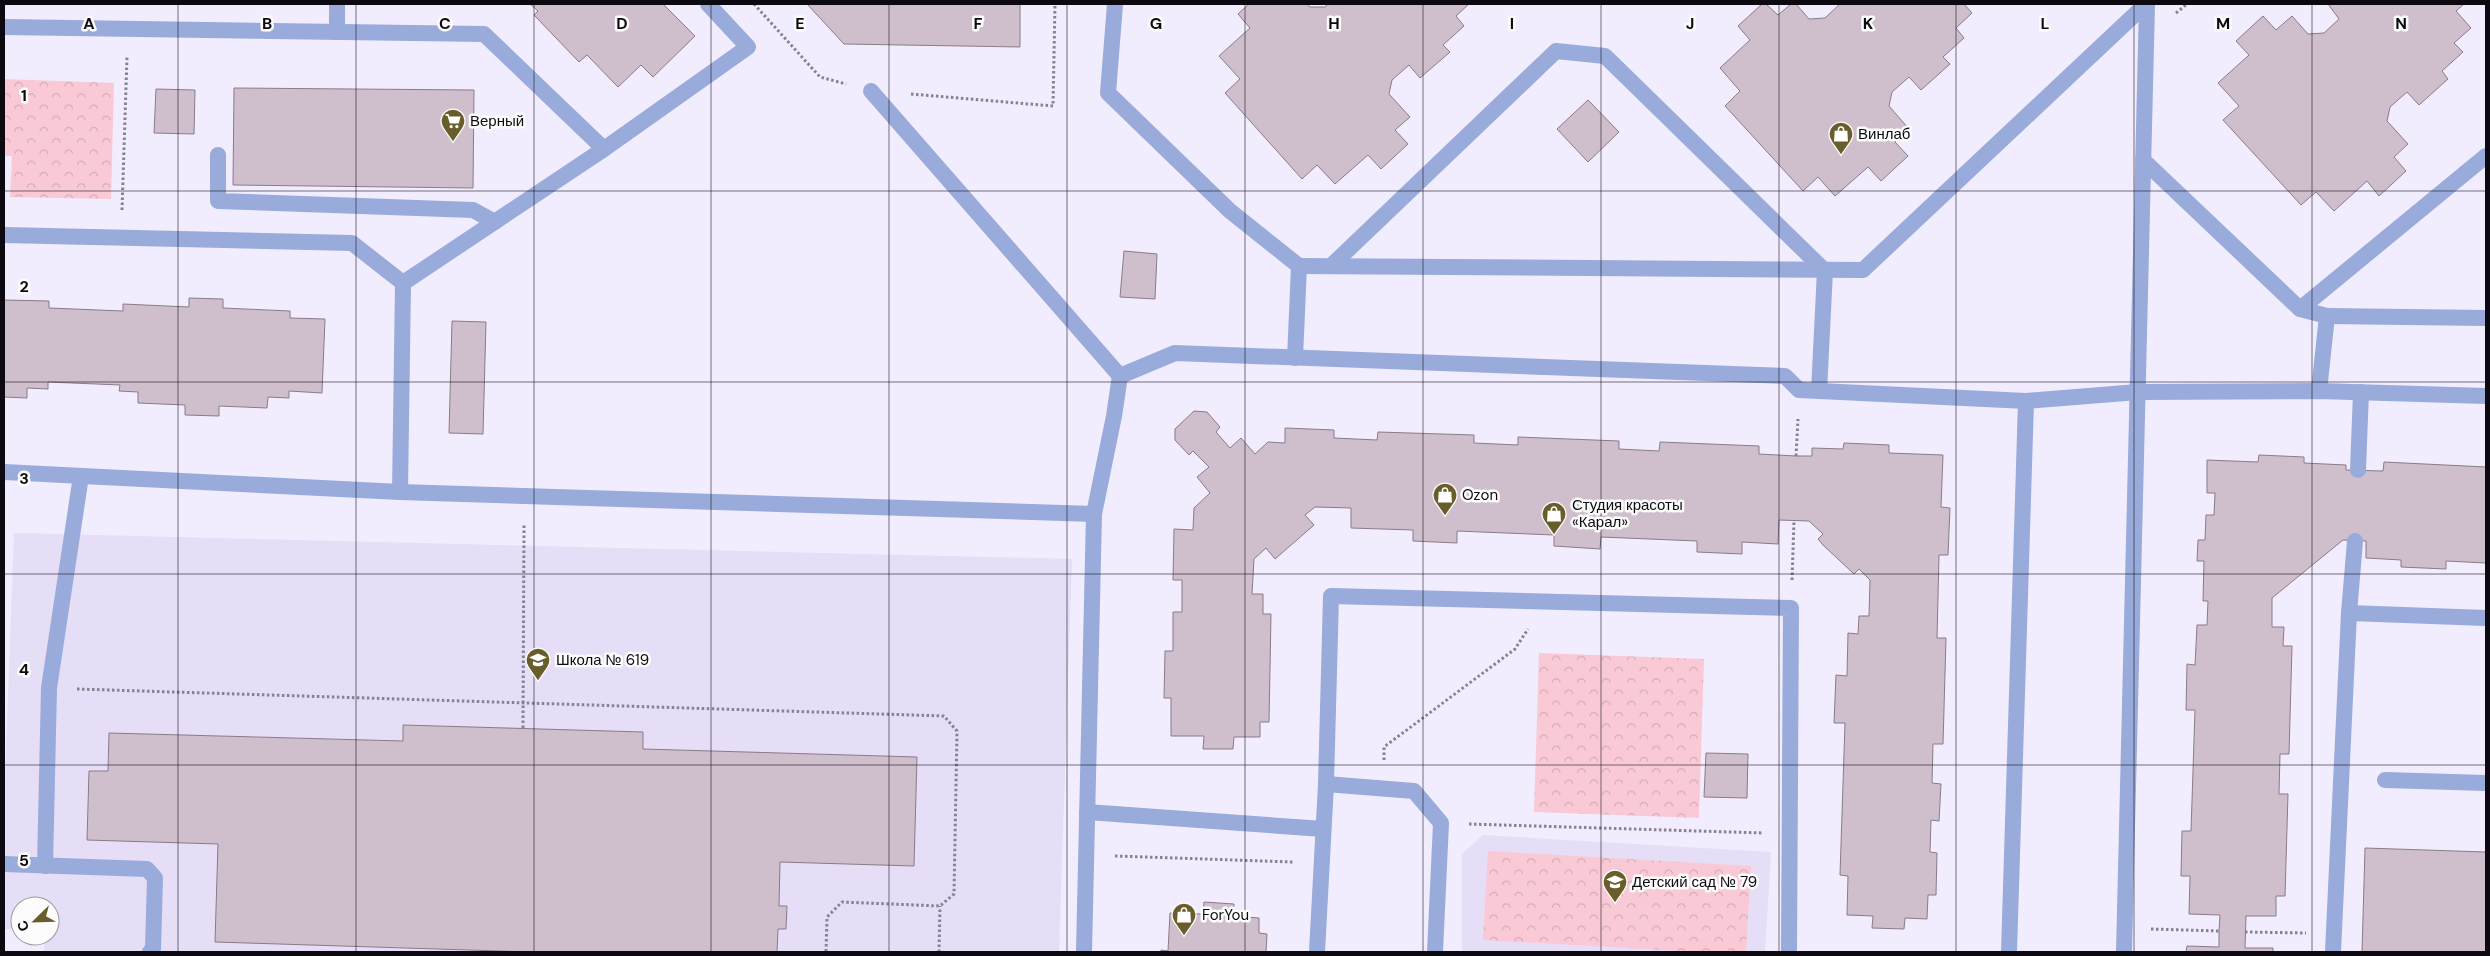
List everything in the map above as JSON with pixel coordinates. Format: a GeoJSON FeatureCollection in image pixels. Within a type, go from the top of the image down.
{"type":"FeatureCollection","features":[{"type":"Feature","properties":{"kind":"lane"},"geometry":{"type":"LineString","coordinates":[[337,4],[337,32]]}},
{"type":"Feature","properties":{"kind":"lane"},"geometry":{"type":"LineString","coordinates":[[403,284],[604,149],[748,47],[708,4]]}},
{"type":"Feature","properties":{"kind":"lane"},"geometry":{"type":"LineString","coordinates":[[1114,4],[1108,93],[1230,211],[1299,266],[1825,271],[1863,270],[2147,4]]}},
{"type":"Feature","properties":{"kind":"lane"},"geometry":{"type":"LineString","coordinates":[[2124,952],[2147,4]]}},
{"type":"Feature","properties":{"kind":"lane"},"geometry":{"type":"LineString","coordinates":[[4,27],[484,34],[604,149]]}},
{"type":"Feature","properties":{"kind":"lane"},"geometry":{"type":"LineString","coordinates":[[1331,266],[1556,51],[1605,56],[1825,271],[1819,391]]}},
{"type":"Feature","properties":{"kind":"lane"},"geometry":{"type":"LineString","coordinates":[[871,91],[1120,376],[1114,416],[1094,514],[1084,952]]}},
{"type":"Feature","properties":{"kind":"lane"},"geometry":{"type":"LineString","coordinates":[[218,155],[218,201],[473,210],[495,222]]}},
{"type":"Feature","properties":{"kind":"lane"},"geometry":{"type":"LineString","coordinates":[[2300,309],[2486,156]]}},
{"type":"Feature","properties":{"kind":"lane"},"geometry":{"type":"LineString","coordinates":[[2143,160],[2300,309],[2327,316],[2486,318]]}},
{"type":"Feature","properties":{"kind":"lane"},"geometry":{"type":"LineString","coordinates":[[4,235],[352,243],[403,284]]}},
{"type":"Feature","properties":{"kind":"lane"},"geometry":{"type":"LineString","coordinates":[[1295,358],[1299,266]]}},
{"type":"Feature","properties":{"kind":"lane"},"geometry":{"type":"LineString","coordinates":[[400,492],[403,284]]}},
{"type":"Feature","properties":{"kind":"lane"},"geometry":{"type":"LineString","coordinates":[[2318,391],[2327,316]]}},
{"type":"Feature","properties":{"kind":"lane"},"geometry":{"type":"LineString","coordinates":[[1120,376],[1175,353],[1785,376],[1799,390],[2026,401],[2138,392],[2318,391],[2486,396]]}},
{"type":"Feature","properties":{"kind":"lane"},"geometry":{"type":"LineString","coordinates":[[2358,470],[2361,392]]}},
{"type":"Feature","properties":{"kind":"lane"},"geometry":{"type":"LineString","coordinates":[[2009,952],[2026,401]]}},
{"type":"Feature","properties":{"kind":"lane"},"geometry":{"type":"LineString","coordinates":[[4,472],[400,492],[1094,514]]}},
{"type":"Feature","properties":{"kind":"lane"},"geometry":{"type":"LineString","coordinates":[[45,866],[49,688],[81,476]]}},
{"type":"Feature","properties":{"kind":"lane"},"geometry":{"type":"LineString","coordinates":[[2333,952],[2349,613],[2355,541]]}},
{"type":"Feature","properties":{"kind":"lane"},"geometry":{"type":"LineString","coordinates":[[1317,952],[1326,784],[1332,596],[1791,608],[1789,952]]}},
{"type":"Feature","properties":{"kind":"lane"},"geometry":{"type":"LineString","coordinates":[[2349,613],[2486,618]]}},
{"type":"Feature","properties":{"kind":"lane"},"geometry":{"type":"LineString","coordinates":[[2385,780],[2486,782]]}},
{"type":"Feature","properties":{"kind":"lane"},"geometry":{"type":"LineString","coordinates":[[1326,784],[1414,791],[1441,823],[1435,952]]}},
{"type":"Feature","properties":{"kind":"lane"},"geometry":{"type":"LineString","coordinates":[[1088,812],[1324,829]]}},
{"type":"Feature","properties":{"kind":"lane"},"geometry":{"type":"LineString","coordinates":[[4,864],[147,869],[155,878],[153,949],[150,952]]}},
{"type":"Feature","properties":{"kind":"path"},"geometry":{"type":"LineString","coordinates":[[754,4],[820,77],[871,91],[1053,106],[1055,4]]}},
{"type":"Feature","properties":{"kind":"path"},"geometry":{"type":"LineString","coordinates":[[121,238],[128,28]]}},
{"type":"Feature","properties":{"kind":"path"},"geometry":{"type":"LineString","coordinates":[[1796,456],[1799,390]]}},
{"type":"Feature","properties":{"kind":"path"},"geometry":{"type":"LineString","coordinates":[[523,728],[524,496]]}},
{"type":"Feature","properties":{"kind":"path"},"geometry":{"type":"LineString","coordinates":[[1791,608],[1794,521]]}},
{"type":"Feature","properties":{"kind":"path"},"geometry":{"type":"LineString","coordinates":[[1384,789],[1384,747],[1515,649],[1547,602]]}},
{"type":"Feature","properties":{"kind":"path"},"geometry":{"type":"LineString","coordinates":[[49,688],[944,716],[958,731],[954,894],[940,906],[842,902],[828,917],[826,952]]}},
{"type":"Feature","properties":{"kind":"path"},"geometry":{"type":"LineString","coordinates":[[1441,823],[1791,834]]}},
{"type":"Feature","properties":{"kind":"path"},"geometry":{"type":"LineString","coordinates":[[1086,855],[1322,863]]}},
{"type":"Feature","properties":{"kind":"path"},"geometry":{"type":"LineString","coordinates":[[939,952],[940,906]]}},
{"type":"Feature","properties":{"kind":"path"},"geometry":{"type":"LineString","coordinates":[[2146,929],[2219,931]]}},
{"type":"Feature","properties":{"kind":"path"},"geometry":{"type":"LineString","coordinates":[[2245,932],[2334,934]]}},
{"type":"Feature","properties":{"kind":"shaded area","name":"Школа № 619"},"geometry":{"type":"Polygon","coordinates":[[[14,533],[1072,559],[1059,952],[44,952],[44,946],[60,946],[60,896],[10,896],[10,929],[4,929],[4,803],[14,533]]]}},
{"type":"Feature","properties":{"kind":"shaded area","name":"Детский сад № 79"},"geometry":{"type":"Polygon","coordinates":[[[1483,835],[1771,852],[1765,952],[1462,952],[1462,854],[1483,835]]]}},
{"type":"Feature","properties":{"kind":"green space"},"geometry":{"type":"Polygon","coordinates":[[[4,79],[114,83],[111,199],[10,197],[12,156],[4,156],[4,79]]]}},
{"type":"Feature","properties":{"kind":"green space"},"geometry":{"type":"Polygon","coordinates":[[[1539,653],[1704,659],[1699,818],[1534,812],[1539,653]]]}},
{"type":"Feature","properties":{"kind":"green space","name":"Детский сад № 79"},"geometry":{"type":"Polygon","coordinates":[[[1488,851],[1751,866],[1746,952],[1699,952],[1483,940],[1488,851]]]}},
{"type":"Feature","properties":{"kind":"building"},"geometry":{"type":"Polygon","coordinates":[[[530,4],[663,4],[695,36],[653,77],[641,65],[618,87],[587,55],[579,62],[534,15],[538,11],[530,4]]]}},
{"type":"Feature","properties":{"kind":"building"},"geometry":{"type":"Polygon","coordinates":[[[807,4],[1020,4],[1020,47],[844,44],[807,4]]]}},
{"type":"Feature","properties":{"kind":"building"},"geometry":{"type":"Polygon","coordinates":[[[1249,4],[1307,4],[1310,7],[1325,7],[1328,4],[1469,4],[1456,16],[1464,26],[1443,45],[1450,52],[1420,78],[1409,65],[1392,80],[1389,94],[1410,117],[1395,130],[1408,144],[1381,169],[1368,155],[1335,184],[1317,165],[1302,179],[1225,93],[1240,79],[1219,56],[1250,28],[1238,14],[1249,4]]]}},
{"type":"Feature","properties":{"kind":"building"},"geometry":{"type":"Polygon","coordinates":[[[1762,4],[1766,4],[1778,15],[1791,4],[1796,4],[1809,19],[1825,18],[1840,4],[1964,4],[1972,13],[1956,28],[1964,38],[1943,57],[1950,64],[1921,90],[1909,77],[1892,92],[1889,106],[1909,129],[1895,142],[1908,156],[1881,181],[1868,167],[1835,196],[1818,177],[1803,191],[1725,106],[1740,91],[1720,68],[1750,40],[1738,26],[1762,4]]]}},
{"type":"Feature","properties":{"kind":"building"},"geometry":{"type":"Polygon","coordinates":[[[2328,4],[2464,4],[2456,11],[2471,28],[2454,43],[2463,52],[2442,71],[2448,79],[2419,105],[2407,92],[2390,107],[2387,121],[2408,144],[2394,157],[2406,171],[2379,196],[2367,181],[2334,211],[2316,192],[2301,205],[2223,120],[2239,106],[2218,83],[2249,55],[2236,41],[2263,16],[2276,30],[2292,16],[2308,34],[2324,33],[2339,19],[2328,4]]]}},
{"type":"Feature","properties":{"kind":"building"},"geometry":{"type":"Polygon","coordinates":[[[234,88],[474,90],[473,188],[233,185],[234,88]]]}},
{"type":"Feature","properties":{"kind":"building"},"geometry":{"type":"Polygon","coordinates":[[[156,89],[195,90],[194,134],[154,133],[156,89]]]}},
{"type":"Feature","properties":{"kind":"building"},"geometry":{"type":"Polygon","coordinates":[[[1588,100],[1619,132],[1588,162],[1557,129],[1588,100]]]}},
{"type":"Feature","properties":{"kind":"building"},"geometry":{"type":"Polygon","coordinates":[[[1124,251],[1157,254],[1155,299],[1120,297],[1124,251]]]}},
{"type":"Feature","properties":{"kind":"building"},"geometry":{"type":"Polygon","coordinates":[[[189,298],[223,299],[223,308],[290,311],[290,318],[325,319],[322,393],[289,391],[289,398],[268,397],[267,408],[219,406],[219,416],[185,415],[185,405],[138,403],[138,392],[119,391],[120,385],[48,382],[48,389],[27,388],[27,398],[4,397],[4,300],[49,301],[49,308],[123,311],[123,304],[189,307],[189,298]]]}},
{"type":"Feature","properties":{"kind":"building"},"geometry":{"type":"Polygon","coordinates":[[[452,321],[486,322],[483,434],[449,433],[452,321]]]}},
{"type":"Feature","properties":{"kind":"building"},"geometry":{"type":"Polygon","coordinates":[[[1194,411],[1207,412],[1220,427],[1216,432],[1230,448],[1241,438],[1255,454],[1268,442],[1285,443],[1285,428],[1334,430],[1334,438],[1377,440],[1378,432],[1474,435],[1474,443],[1518,445],[1518,437],[1619,441],[1619,449],[1659,451],[1660,442],[1759,446],[1759,454],[1796,456],[1812,456],[1812,448],[1843,449],[1844,443],[1889,445],[1889,453],[1943,455],[1941,507],[1950,508],[1948,555],[1939,555],[1937,638],[1946,638],[1943,744],[1933,744],[1932,783],[1941,784],[1939,821],[1931,820],[1930,852],[1937,853],[1936,895],[1928,895],[1927,919],[1905,918],[1904,929],[1872,928],[1873,916],[1847,915],[1848,876],[1840,875],[1845,723],[1834,723],[1836,675],[1847,676],[1848,633],[1858,634],[1859,616],[1869,616],[1870,580],[1859,569],[1854,574],[1823,545],[1818,539],[1823,534],[1809,521],[1779,520],[1778,544],[1742,542],[1742,554],[1697,552],[1697,541],[1601,537],[1600,549],[1554,546],[1554,535],[1457,531],[1457,543],[1413,541],[1413,530],[1351,528],[1351,508],[1315,507],[1305,515],[1314,525],[1275,559],[1266,548],[1254,559],[1252,594],[1263,594],[1263,614],[1271,614],[1269,722],[1260,722],[1260,737],[1234,737],[1233,749],[1203,749],[1204,736],[1171,736],[1171,698],[1164,698],[1165,651],[1173,651],[1173,612],[1182,612],[1182,580],[1173,580],[1174,529],[1193,530],[1194,508],[1210,493],[1197,477],[1209,467],[1193,451],[1189,455],[1175,440],[1175,429],[1194,411]]]}},
{"type":"Feature","properties":{"kind":"building"},"geometry":{"type":"Polygon","coordinates":[[[2259,455],[2304,457],[2304,463],[2346,465],[2346,470],[2383,471],[2384,462],[2486,467],[2486,563],[2446,561],[2446,569],[2401,567],[2401,560],[2366,558],[2366,541],[2343,540],[2272,598],[2272,627],[2284,627],[2283,646],[2292,646],[2289,754],[2280,754],[2279,794],[2288,794],[2285,896],[2276,896],[2276,916],[2246,916],[2245,948],[2273,948],[2273,952],[2186,952],[2187,946],[2219,947],[2220,915],[2189,914],[2190,876],[2181,876],[2182,831],[2191,831],[2195,710],[2186,710],[2187,664],[2195,665],[2197,625],[2207,625],[2208,601],[2203,601],[2204,561],[2197,561],[2198,540],[2205,540],[2206,515],[2214,515],[2215,493],[2207,493],[2207,460],[2258,462],[2259,455]]]}},
{"type":"Feature","properties":{"kind":"building"},"geometry":{"type":"Polygon","coordinates":[[[403,725],[643,732],[643,749],[917,757],[914,866],[780,862],[779,906],[787,906],[786,929],[778,929],[777,952],[532,952],[215,942],[218,844],[87,840],[89,771],[108,771],[109,733],[403,741],[403,725]]]}},
{"type":"Feature","properties":{"kind":"building"},"geometry":{"type":"Polygon","coordinates":[[[1706,753],[1748,754],[1747,798],[1704,797],[1706,753]]]}},
{"type":"Feature","properties":{"kind":"building"},"geometry":{"type":"Polygon","coordinates":[[[2365,848],[2486,852],[2486,952],[2362,952],[2365,848]]]}},
{"type":"Feature","properties":{"kind":"building"},"geometry":{"type":"Polygon","coordinates":[[[1204,902],[1234,904],[1233,916],[1259,918],[1259,933],[1267,934],[1266,952],[1161,952],[1161,950],[1168,951],[1170,913],[1203,914],[1204,902]]]}},
{"type":"Feature","properties":{"kind":"place","name":"Верный"},"geometry":{"type":"Point","coordinates":[453,142]}},
{"type":"Feature","properties":{"kind":"place","name":"Винлаб"},"geometry":{"type":"Point","coordinates":[1841,155]}},
{"type":"Feature","properties":{"kind":"place","name":"Ozon"},"geometry":{"type":"Point","coordinates":[1445,516]}},
{"type":"Feature","properties":{"kind":"place","name":"Студия красоты «Карал»"},"geometry":{"type":"Point","coordinates":[1554,535]}},
{"type":"Feature","properties":{"kind":"place","name":"Школа № 619"},"geometry":{"type":"Point","coordinates":[538,681]}},
{"type":"Feature","properties":{"kind":"place","name":"Детский сад № 79"},"geometry":{"type":"Point","coordinates":[1615,903]}},
{"type":"Feature","properties":{"kind":"place","name":"ForYou"},"geometry":{"type":"Point","coordinates":[1184,936]}}]}
